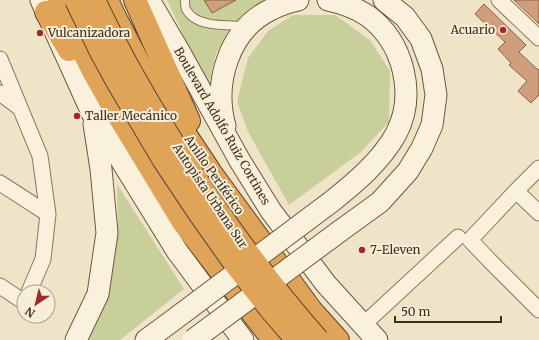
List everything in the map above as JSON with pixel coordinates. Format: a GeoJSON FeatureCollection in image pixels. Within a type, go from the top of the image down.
{"type":"FeatureCollection","features":[{"type":"Feature","properties":{"kind":"highway","name":"Autopista Urbana Sur"},"geometry":{"type":"LineString","coordinates":[[76,0],[101,52],[163,160],[198,213],[233,261],[271,310],[297,340]]}},
{"type":"Feature","properties":{"kind":"highway","name":"Autopista Urbana Sur"},"geometry":{"type":"LineString","coordinates":[[94,0],[132,75],[183,159],[212,203],[251,257],[294,313],[318,340]]}},
{"type":"Feature","properties":{"kind":"highway","name":"Anillo Periférico"},"geometry":{"type":"LineString","coordinates":[[107,0],[142,69],[211,173],[311,310],[338,340]]}},
{"type":"Feature","properties":{"kind":"highway"},"geometry":{"type":"LineString","coordinates":[[135,0],[211,173]]}},
{"type":"Feature","properties":{"kind":"highway"},"geometry":{"type":"LineString","coordinates":[[49,4],[136,163],[273,340]]}},
{"type":"Feature","properties":{"kind":"main road","name":"Boulevard Adolfo Ruiz Cortines"},"geometry":{"type":"LineString","coordinates":[[149,0],[240,161],[271,211],[326,284],[370,333]]}},
{"type":"Feature","properties":{"kind":"main road"},"geometry":{"type":"LineString","coordinates":[[240,161],[233,148],[224,121],[221,92],[226,63],[231,50],[248,26],[271,9],[298,0]]}},
{"type":"Feature","properties":{"kind":"main road"},"geometry":{"type":"LineString","coordinates":[[146,340],[347,189],[376,160],[397,132],[405,105],[406,90],[405,76],[396,48],[388,36],[367,16],[355,8],[328,0]]}},
{"type":"Feature","properties":{"kind":"main road"},"geometry":{"type":"LineString","coordinates":[[193,340],[380,202],[408,171],[422,148],[432,125],[436,95],[432,68],[421,39],[405,17],[384,0]]}},
{"type":"Feature","properties":{"kind":"main road"},"geometry":{"type":"LineString","coordinates":[[49,4],[92,113],[177,251],[243,340]]}},
{"type":"Feature","properties":{"kind":"main road"},"geometry":{"type":"LineString","coordinates":[[76,340],[98,294],[107,233],[101,169],[92,113]]}},
{"type":"Feature","properties":{"kind":"street"},"geometry":{"type":"LineString","coordinates":[[499,0],[539,38]]}},
{"type":"Feature","properties":{"kind":"street"},"geometry":{"type":"LineString","coordinates":[[0,59],[40,156],[48,214],[43,259],[32,284]]}},
{"type":"Feature","properties":{"kind":"street"},"geometry":{"type":"LineString","coordinates":[[0,93],[21,108]]}},
{"type":"Feature","properties":{"kind":"street"},"geometry":{"type":"LineString","coordinates":[[539,168],[470,240],[539,310]]}},
{"type":"Feature","properties":{"kind":"street"},"geometry":{"type":"LineString","coordinates":[[0,183],[48,214]]}},
{"type":"Feature","properties":{"kind":"street"},"geometry":{"type":"LineString","coordinates":[[516,191],[539,213]]}},
{"type":"Feature","properties":{"kind":"street"},"geometry":{"type":"LineString","coordinates":[[370,333],[458,237]]}},
{"type":"Feature","properties":{"kind":"street"},"geometry":{"type":"LineString","coordinates":[[0,286],[16,297]]}},
{"type":"Feature","properties":{"kind":"lane"},"geometry":{"type":"LineString","coordinates":[[185,0],[186,9],[194,19],[205,24],[248,26]]}},
{"type":"Feature","properties":{"kind":"green space"},"geometry":{"type":"Polygon","coordinates":[[[167,0],[266,0],[254,8],[231,30],[216,53],[208,88],[167,0]]]}},
{"type":"Feature","properties":{"kind":"green space"},"geometry":{"type":"Polygon","coordinates":[[[293,15],[335,15],[370,40],[390,71],[389,122],[361,152],[289,205],[247,130],[237,101],[248,58],[268,31],[293,15]]]}},
{"type":"Feature","properties":{"kind":"green space"},"geometry":{"type":"Polygon","coordinates":[[[117,184],[184,289],[120,340],[86,340],[109,295],[118,236],[117,184]]]}},
{"type":"Feature","properties":{"kind":"building"},"geometry":{"type":"Polygon","coordinates":[[[204,0],[236,0],[212,13],[204,0]]]}},
{"type":"Feature","properties":{"kind":"building"},"geometry":{"type":"Polygon","coordinates":[[[514,0],[539,0],[539,24],[514,0]]]}},
{"type":"Feature","properties":{"kind":"building"},"geometry":{"type":"Polygon","coordinates":[[[484,4],[526,45],[519,52],[538,70],[539,69],[539,95],[531,103],[518,91],[527,81],[509,65],[511,63],[498,49],[505,42],[475,14],[484,4]]]}},
{"type":"Feature","properties":{"kind":"place","name":"Acuario"},"geometry":{"type":"Point","coordinates":[503,30]}},
{"type":"Feature","properties":{"kind":"place","name":"Vulcanizadora"},"geometry":{"type":"Point","coordinates":[40,33]}},
{"type":"Feature","properties":{"kind":"place","name":"Taller Mecánico"},"geometry":{"type":"Point","coordinates":[77,116]}},
{"type":"Feature","properties":{"kind":"place","name":"7-Eleven"},"geometry":{"type":"Point","coordinates":[362,250]}}]}
